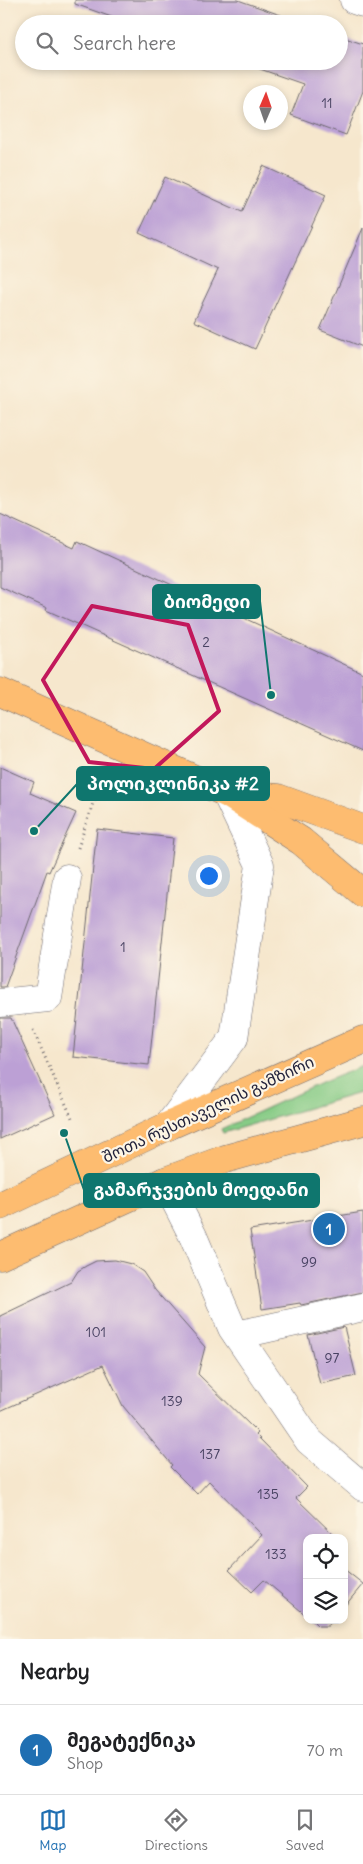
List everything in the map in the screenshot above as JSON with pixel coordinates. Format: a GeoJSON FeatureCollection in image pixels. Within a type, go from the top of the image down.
{"type":"FeatureCollection","features":[{"type":"Feature","properties":{"kind":"main road"},"geometry":{"type":"LineString","coordinates":[[0,692],[226,793],[300,841],[363,893]]}},
{"type":"Feature","properties":{"kind":"main road"},"geometry":{"type":"LineString","coordinates":[[226,793],[278,798],[363,828]]}},
{"type":"Feature","properties":{"kind":"main road","name":"შოთა რუსთაველის გამზირი"},"geometry":{"type":"LineString","coordinates":[[0,1206],[168,1126],[363,1040]]}},
{"type":"Feature","properties":{"kind":"main road"},"geometry":{"type":"LineString","coordinates":[[0,1256],[165,1181],[225,1159],[363,1121]]}},
{"type":"Feature","properties":{"kind":"street"},"geometry":{"type":"LineString","coordinates":[[354,0],[363,3]]}},
{"type":"Feature","properties":{"kind":"street"},"geometry":{"type":"LineString","coordinates":[[168,1126],[234,1038],[260,865],[226,793]]}},
{"type":"Feature","properties":{"kind":"street"},"geometry":{"type":"LineString","coordinates":[[10,1002],[48,998],[67,878]]}},
{"type":"Feature","properties":{"kind":"street"},"geometry":{"type":"LineString","coordinates":[[165,1181],[194,1236],[232,1328],[309,1441],[363,1487]]}},
{"type":"Feature","properties":{"kind":"street"},"geometry":{"type":"LineString","coordinates":[[237,1335],[363,1307]]}},
{"type":"Feature","properties":{"kind":"path"},"geometry":{"type":"LineString","coordinates":[[67,878],[100,785]]}},
{"type":"Feature","properties":{"kind":"path"},"geometry":{"type":"LineString","coordinates":[[10,1002],[72,1118]]}},
{"type":"Feature","properties":{"kind":"highlighted area"},"geometry":{"type":"Polygon","coordinates":[[[92,606],[188,625],[219,711],[154,769],[89,762],[43,680],[92,606]]]}},
{"type":"Feature","properties":{"kind":"green space"},"geometry":{"type":"Polygon","coordinates":[[[363,1066],[363,1092],[223,1133],[221,1129],[323,1082],[363,1066]]]}},
{"type":"Feature","properties":{"kind":"building"},"geometry":{"type":"Polygon","coordinates":[[[75,0],[238,0],[280,15],[106,15],[75,4],[75,0]]]}},
{"type":"Feature","properties":{"kind":"building"},"geometry":{"type":"Polygon","coordinates":[[[348,39],[363,44],[363,91],[346,135],[291,115],[303,84],[263,70],[348,70],[348,39]]]}},
{"type":"Feature","properties":{"kind":"building"},"geometry":{"type":"Polygon","coordinates":[[[263,166],[326,195],[255,349],[194,321],[218,270],[139,233],[165,177],[242,212],[263,166]]]}},
{"type":"Feature","properties":{"kind":"building"},"geometry":{"type":"Polygon","coordinates":[[[363,228],[363,347],[320,330],[363,228]]]}},
{"type":"Feature","properties":{"kind":"building"},"geometry":{"type":"Polygon","coordinates":[[[0,514],[74,548],[77,541],[363,673],[363,751],[46,610],[47,608],[0,587],[0,514]]]}},
{"type":"Feature","properties":{"kind":"building"},"geometry":{"type":"Polygon","coordinates":[[[0,767],[34,782],[30,793],[76,813],[49,872],[47,871],[5,987],[0,987],[0,767]]]}},
{"type":"Feature","properties":{"kind":"building"},"geometry":{"type":"Polygon","coordinates":[[[97,829],[173,838],[149,1065],[73,1057],[97,829]]]}},
{"type":"Feature","properties":{"kind":"building"},"geometry":{"type":"Polygon","coordinates":[[[0,1018],[11,1018],[55,1114],[0,1139],[0,1018]]]}},
{"type":"Feature","properties":{"kind":"building"},"geometry":{"type":"Polygon","coordinates":[[[363,1212],[363,1292],[301,1305],[300,1303],[262,1309],[250,1230],[363,1212]]]}},
{"type":"Feature","properties":{"kind":"building"},"geometry":{"type":"Polygon","coordinates":[[[115,1260],[131,1264],[143,1272],[155,1290],[205,1347],[198,1374],[258,1433],[256,1435],[307,1487],[296,1498],[333,1534],[303,1534],[303,1613],[264,1580],[252,1592],[229,1570],[262,1535],[209,1481],[197,1494],[170,1467],[172,1465],[123,1406],[103,1365],[0,1411],[0,1316],[71,1282],[78,1271],[96,1261],[115,1260]]]}},
{"type":"Feature","properties":{"kind":"building"},"geometry":{"type":"Polygon","coordinates":[[[344,1327],[356,1376],[320,1384],[308,1335],[344,1327]]]}},
{"type":"Feature","properties":{"kind":"building"},"geometry":{"type":"Polygon","coordinates":[[[348,1572],[363,1584],[348,1602],[348,1572]]]}},
{"type":"Feature","properties":{"kind":"building"},"geometry":{"type":"Polygon","coordinates":[[[316,1624],[330,1624],[328,1626],[318,1626],[316,1624]]]}},
{"type":"Feature","properties":{"kind":"place","name":"ბიომედი"},"geometry":{"type":"Point","coordinates":[271,695]}},
{"type":"Feature","properties":{"kind":"place","name":"პოლიკლინიკა #2"},"geometry":{"type":"Point","coordinates":[34,831]}},
{"type":"Feature","properties":{"kind":"place","name":"გამარჯვების მოედანი"},"geometry":{"type":"Point","coordinates":[64,1133]}},
{"type":"Feature","properties":{"kind":"place","name":"მეგატექნიკა"},"geometry":{"type":"Point","coordinates":[329,1229]}}]}
